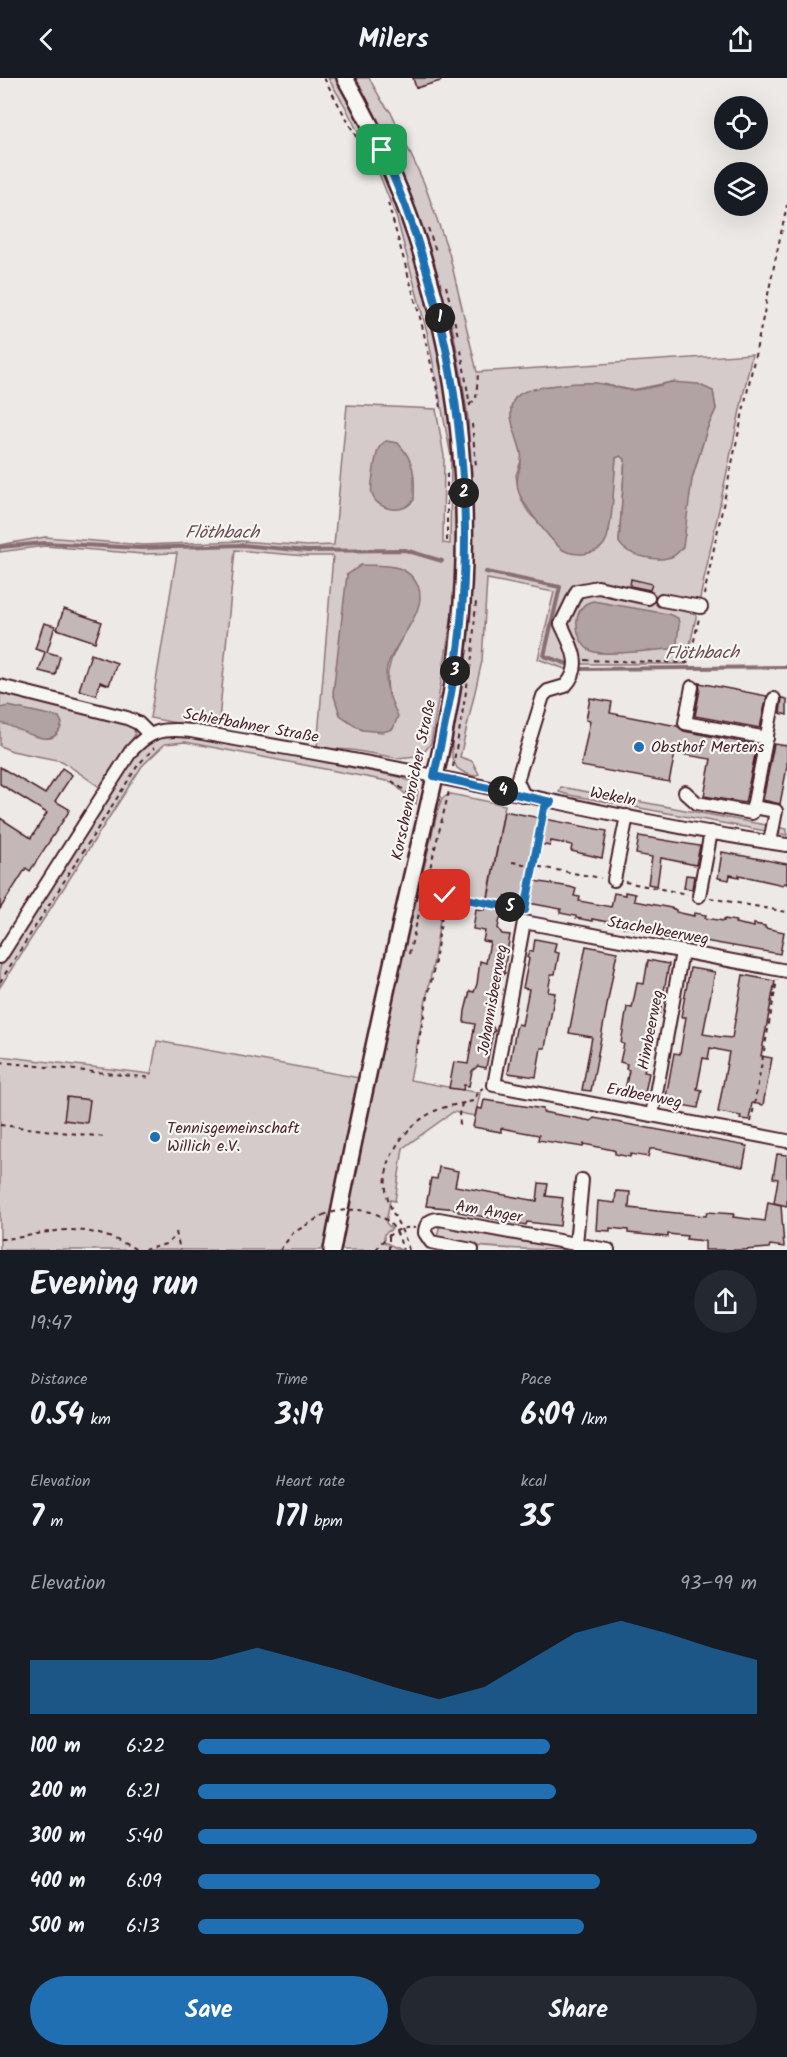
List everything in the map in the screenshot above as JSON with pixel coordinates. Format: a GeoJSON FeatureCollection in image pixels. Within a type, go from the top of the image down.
{"type":"FeatureCollection","features":[{"type":"Feature","properties":{"kind":"main road","name":"Korschenbroicher Straße"},"geometry":{"type":"LineString","coordinates":[[332,1250],[383,1002],[434,776],[455,667],[462,608],[464,484],[457,406],[437,306],[413,225],[382,150],[345,78]]}},
{"type":"Feature","properties":{"kind":"street"},"geometry":{"type":"LineString","coordinates":[[524,796],[517,781],[542,698],[547,692],[568,684],[572,676],[576,660],[561,624],[577,591],[598,587],[648,598]]}},
{"type":"Feature","properties":{"kind":"street"},"geometry":{"type":"LineString","coordinates":[[662,600],[701,607]]}},
{"type":"Feature","properties":{"kind":"street"},"geometry":{"type":"LineString","coordinates":[[0,686],[127,718],[138,723],[149,734],[126,759],[0,957]]}},
{"type":"Feature","properties":{"kind":"street"},"geometry":{"type":"LineString","coordinates":[[692,687],[685,723],[767,738]]}},
{"type":"Feature","properties":{"kind":"street"},"geometry":{"type":"LineString","coordinates":[[685,792],[697,803],[752,813],[774,699]]}},
{"type":"Feature","properties":{"kind":"street","name":"Schiefbahner Straße"},"geometry":{"type":"LineString","coordinates":[[149,734],[164,730],[191,731],[434,776]]}},
{"type":"Feature","properties":{"kind":"street","name":"Wekeln"},"geometry":{"type":"LineString","coordinates":[[434,776],[551,802],[787,844]]}},
{"type":"Feature","properties":{"kind":"street"},"geometry":{"type":"LineString","coordinates":[[753,807],[776,811],[770,842]]}},
{"type":"Feature","properties":{"kind":"street"},"geometry":{"type":"LineString","coordinates":[[614,880],[627,816]]}},
{"type":"Feature","properties":{"kind":"street"},"geometry":{"type":"LineString","coordinates":[[699,896],[711,832]]}},
{"type":"Feature","properties":{"kind":"street","name":"Stachelbeerweg"},"geometry":{"type":"LineString","coordinates":[[524,922],[786,970]]}},
{"type":"Feature","properties":{"kind":"street","name":"Johannisbeerweg"},"geometry":{"type":"LineString","coordinates":[[494,1084],[524,922]]}},
{"type":"Feature","properties":{"kind":"street","name":"Himbeerweg"},"geometry":{"type":"LineString","coordinates":[[652,1115],[682,952]]}},
{"type":"Feature","properties":{"kind":"street","name":"Erdbeerweg"},"geometry":{"type":"LineString","coordinates":[[494,1084],[787,1141]]}},
{"type":"Feature","properties":{"kind":"street"},"geometry":{"type":"LineString","coordinates":[[576,1244],[582,1180]]}},
{"type":"Feature","properties":{"kind":"street","name":"Am Anger"},"geometry":{"type":"LineString","coordinates":[[472,1250],[431,1242],[425,1233],[427,1225],[432,1220],[439,1219],[608,1250]]}},
{"type":"Feature","properties":{"kind":"path"},"geometry":{"type":"LineString","coordinates":[[324,78],[377,177]]}},
{"type":"Feature","properties":{"kind":"path"},"geometry":{"type":"LineString","coordinates":[[387,200],[423,327],[442,416]]}},
{"type":"Feature","properties":{"kind":"path"},"geometry":{"type":"LineString","coordinates":[[576,660],[689,663],[787,205]]}},
{"type":"Feature","properties":{"kind":"path"},"geometry":{"type":"LineString","coordinates":[[457,406],[470,405],[476,399],[478,374]]}},
{"type":"Feature","properties":{"kind":"path"},"geometry":{"type":"LineString","coordinates":[[447,465],[447,541]]}},
{"type":"Feature","properties":{"kind":"path"},"geometry":{"type":"LineString","coordinates":[[0,982],[138,765],[156,746]]}},
{"type":"Feature","properties":{"kind":"path"},"geometry":{"type":"LineString","coordinates":[[388,777],[420,802],[444,808]]}},
{"type":"Feature","properties":{"kind":"path"},"geometry":{"type":"LineString","coordinates":[[409,955],[451,779]]}},
{"type":"Feature","properties":{"kind":"path"},"geometry":{"type":"LineString","coordinates":[[416,1053],[434,968],[445,895],[525,910],[544,808],[551,802]]}},
{"type":"Feature","properties":{"kind":"path"},"geometry":{"type":"LineString","coordinates":[[512,862],[787,912]]}},
{"type":"Feature","properties":{"kind":"path"},"geometry":{"type":"LineString","coordinates":[[504,906],[506,895]]}},
{"type":"Feature","properties":{"kind":"path"},"geometry":{"type":"LineString","coordinates":[[749,1133],[777,981],[786,970]]}},
{"type":"Feature","properties":{"kind":"path"},"geometry":{"type":"LineString","coordinates":[[0,1062],[152,1078]]}},
{"type":"Feature","properties":{"kind":"path"},"geometry":{"type":"LineString","coordinates":[[409,1250],[402,1228],[387,1198],[388,1164],[395,1147],[422,1118],[439,1109],[473,1101],[480,1090],[494,1084]]}},
{"type":"Feature","properties":{"kind":"path"},"geometry":{"type":"LineString","coordinates":[[460,1125],[459,1114],[462,1104]]}},
{"type":"Feature","properties":{"kind":"path"},"geometry":{"type":"LineString","coordinates":[[0,1125],[105,1137]]}},
{"type":"Feature","properties":{"kind":"path"},"geometry":{"type":"LineString","coordinates":[[351,1218],[353,1209]]}},
{"type":"Feature","properties":{"kind":"path"},"geometry":{"type":"LineString","coordinates":[[280,1250],[293,1233],[323,1215],[339,1210],[354,1209],[378,1214],[393,1226],[402,1249]]}},
{"type":"Feature","properties":{"kind":"path"},"geometry":{"type":"LineString","coordinates":[[376,1250],[388,1236],[402,1228]]}},
{"type":"Feature","properties":{"kind":"path"},"geometry":{"type":"LineString","coordinates":[[0,1239],[16,1239],[57,1231],[83,1230],[117,1239],[137,1250]]}},
{"type":"Feature","properties":{"kind":"path"},"geometry":{"type":"LineString","coordinates":[[144,1250],[166,1244],[176,1234],[180,1250]]}},
{"type":"Feature","properties":{"kind":"path"},"geometry":{"type":"LineString","coordinates":[[388,1236],[388,1250]]}},
{"type":"Feature","properties":{"kind":"shaded area"},"geometry":{"type":"Polygon","coordinates":[[[328,78],[337,78],[365,127],[407,227],[437,327],[458,457],[454,603],[431,743],[417,756],[397,758],[352,750],[317,748],[333,556],[235,550],[218,731],[150,718],[177,553],[143,554],[45,546],[0,552],[0,545],[45,537],[143,545],[241,541],[307,546],[334,545],[347,405],[436,409],[444,456],[443,543],[450,544],[451,456],[427,332],[397,219],[380,176],[345,106],[328,78]],[[347,575],[389,697],[387,685],[390,663],[416,613],[347,575]]]}},
{"type":"Feature","properties":{"kind":"shaded area"},"geometry":{"type":"Polygon","coordinates":[[[351,78],[369,78],[392,114],[424,183],[449,253],[477,372],[752,354],[686,664],[582,664],[576,673],[538,659],[554,592],[487,579],[482,661],[460,757],[472,761],[479,774],[473,776],[457,768],[452,758],[452,738],[467,651],[471,610],[471,482],[468,418],[451,320],[399,168],[351,78]],[[672,382],[632,390],[595,383],[548,386],[516,475],[525,507],[533,517],[543,523],[609,532],[616,458],[620,456],[625,459],[619,542],[685,535],[686,512],[692,479],[707,429],[716,409],[713,391],[672,382]]]}},
{"type":"Feature","properties":{"kind":"shaded area"},"geometry":{"type":"Polygon","coordinates":[[[672,382],[698,384],[713,391],[716,409],[707,429],[692,479],[683,547],[672,557],[657,559],[634,554],[620,544],[625,459],[620,456],[616,458],[611,516],[604,544],[596,551],[585,554],[563,550],[538,523],[517,487],[522,457],[512,422],[511,406],[514,399],[526,391],[557,385],[596,383],[632,390],[672,382]]]}},
{"type":"Feature","properties":{"kind":"shaded area"},"geometry":{"type":"Polygon","coordinates":[[[386,441],[398,443],[408,456],[413,469],[414,500],[406,507],[399,509],[380,505],[372,494],[376,456],[380,446],[386,441]]]}},
{"type":"Feature","properties":{"kind":"shaded area"},"geometry":{"type":"Polygon","coordinates":[[[361,565],[401,569],[413,578],[420,596],[415,616],[387,667],[387,686],[398,716],[393,729],[383,732],[362,730],[340,715],[333,693],[347,575],[361,565]]]}},
{"type":"Feature","properties":{"kind":"shaded area"},"geometry":{"type":"Polygon","coordinates":[[[593,601],[668,614],[678,618],[677,643],[670,649],[620,653],[601,653],[587,649],[579,635],[577,618],[585,604],[593,601]]]}},
{"type":"Feature","properties":{"kind":"shaded area"},"geometry":{"type":"Polygon","coordinates":[[[0,691],[124,721],[134,728],[135,735],[101,788],[62,761],[12,751],[0,746],[0,691]]]}},
{"type":"Feature","properties":{"kind":"shaded area"},"geometry":{"type":"Polygon","coordinates":[[[8,706],[59,717],[62,723],[58,733],[44,738],[0,723],[0,708],[8,706]]]}},
{"type":"Feature","properties":{"kind":"shaded area"},"geometry":{"type":"Polygon","coordinates":[[[184,735],[400,777],[412,782],[418,792],[416,804],[392,782],[185,742],[165,744],[142,766],[0,987],[0,967],[134,758],[156,740],[184,735]]]}},
{"type":"Feature","properties":{"kind":"shaded area"},"geometry":{"type":"Polygon","coordinates":[[[561,787],[787,829],[787,835],[569,795],[559,792],[561,787]]]}},
{"type":"Feature","properties":{"kind":"shaded area"},"geometry":{"type":"Polygon","coordinates":[[[451,794],[505,805],[487,901],[444,894],[433,965],[410,1080],[480,1093],[475,1116],[453,1112],[403,1148],[395,1201],[390,1200],[386,1223],[392,1229],[384,1234],[384,1242],[401,1250],[340,1250],[387,1022],[438,809],[442,798],[451,794]]]}},
{"type":"Feature","properties":{"kind":"shaded area","name":"Tennisgemeinschaft Willich e.V."},"geometry":{"type":"Polygon","coordinates":[[[157,1041],[360,1078],[325,1250],[0,1250],[0,1056],[151,1074],[157,1041]]]}},
{"type":"Feature","properties":{"kind":"shaded area"},"geometry":{"type":"Polygon","coordinates":[[[442,1226],[578,1250],[464,1245],[437,1237],[439,1228],[442,1226]]]}},
{"type":"Feature","properties":{"kind":"building"},"geometry":{"type":"Polygon","coordinates":[[[413,78],[441,78],[441,81],[416,88],[413,78]]]}},
{"type":"Feature","properties":{"kind":"building"},"geometry":{"type":"Polygon","coordinates":[[[631,579],[652,584],[650,590],[630,586],[631,579]]]}},
{"type":"Feature","properties":{"kind":"building"},"geometry":{"type":"Polygon","coordinates":[[[64,609],[102,622],[95,642],[57,629],[64,609]]]}},
{"type":"Feature","properties":{"kind":"building"},"geometry":{"type":"Polygon","coordinates":[[[44,623],[55,626],[47,652],[60,656],[55,675],[39,671],[45,652],[35,649],[44,623]]]}},
{"type":"Feature","properties":{"kind":"building"},"geometry":{"type":"Polygon","coordinates":[[[91,654],[117,663],[109,685],[100,682],[96,695],[79,690],[91,654]]]}},
{"type":"Feature","properties":{"kind":"building"},"geometry":{"type":"Polygon","coordinates":[[[699,683],[767,696],[760,728],[695,716],[699,683]]]}},
{"type":"Feature","properties":{"kind":"building"},"geometry":{"type":"Polygon","coordinates":[[[590,698],[612,702],[610,713],[677,726],[684,731],[757,745],[745,803],[704,796],[711,759],[675,753],[669,782],[581,766],[590,721],[586,720],[590,698]]]}},
{"type":"Feature","properties":{"kind":"building"},"geometry":{"type":"Polygon","coordinates":[[[782,698],[787,699],[787,715],[780,713],[782,698]]]}},
{"type":"Feature","properties":{"kind":"building"},"geometry":{"type":"Polygon","coordinates":[[[774,744],[787,746],[787,767],[780,804],[763,800],[774,744]]]}},
{"type":"Feature","properties":{"kind":"building"},"geometry":{"type":"Polygon","coordinates":[[[0,767],[45,794],[62,768],[72,775],[55,801],[69,809],[68,813],[30,871],[26,868],[0,909],[0,818],[31,838],[47,813],[0,784],[0,767]]]}},
{"type":"Feature","properties":{"kind":"building"},"geometry":{"type":"Polygon","coordinates":[[[504,811],[607,831],[602,858],[571,851],[572,845],[551,841],[550,846],[535,843],[528,880],[576,889],[574,896],[580,897],[579,901],[611,907],[614,893],[625,895],[625,892],[635,894],[634,901],[671,908],[676,912],[694,916],[695,913],[706,915],[705,918],[736,921],[735,923],[754,927],[754,924],[765,926],[765,928],[784,932],[780,954],[576,918],[576,916],[560,913],[561,909],[507,899],[504,916],[500,918],[498,928],[502,934],[510,935],[505,973],[495,985],[493,1009],[489,1021],[495,1031],[486,1068],[478,1066],[472,1071],[469,1086],[464,1085],[463,1090],[449,1088],[454,1062],[468,1064],[475,1024],[464,1022],[465,1011],[470,991],[474,992],[477,984],[480,961],[486,963],[490,942],[483,941],[485,931],[473,929],[476,909],[485,910],[487,905],[504,811]]]}},
{"type":"Feature","properties":{"kind":"building"},"geometry":{"type":"Polygon","coordinates":[[[639,836],[700,846],[696,865],[661,858],[657,886],[648,884],[652,857],[636,854],[639,836]]]}},
{"type":"Feature","properties":{"kind":"building"},"geometry":{"type":"Polygon","coordinates":[[[722,852],[787,864],[787,884],[739,875],[739,877],[730,875],[729,880],[718,878],[722,852]]]}},
{"type":"Feature","properties":{"kind":"building"},"geometry":{"type":"Polygon","coordinates":[[[686,875],[694,876],[692,889],[684,888],[686,875]]]}},
{"type":"Feature","properties":{"kind":"building"},"geometry":{"type":"Polygon","coordinates":[[[535,939],[556,943],[554,952],[559,953],[555,974],[551,974],[548,992],[555,993],[545,1048],[541,1048],[536,1077],[508,1073],[516,1029],[518,1024],[522,1025],[529,989],[523,988],[529,959],[527,957],[530,951],[533,952],[535,939]]]}},
{"type":"Feature","properties":{"kind":"building"},"geometry":{"type":"Polygon","coordinates":[[[586,946],[617,952],[591,1091],[582,1090],[592,1037],[569,1033],[586,946]]]}},
{"type":"Feature","properties":{"kind":"building"},"geometry":{"type":"Polygon","coordinates":[[[648,960],[669,964],[660,1013],[655,1012],[644,1072],[649,1073],[644,1098],[624,1095],[629,1070],[626,1069],[627,1064],[620,1062],[627,1007],[632,1008],[637,983],[644,984],[648,960]]]}},
{"type":"Feature","properties":{"kind":"building"},"geometry":{"type":"Polygon","coordinates":[[[690,968],[715,972],[703,1034],[721,1037],[732,1038],[743,975],[775,981],[761,1056],[772,1058],[763,1105],[752,1103],[749,1120],[740,1119],[741,1116],[718,1112],[729,1052],[710,1048],[708,1059],[703,1058],[697,1089],[702,1090],[698,1108],[665,1102],[674,1053],[680,1054],[686,1017],[681,1017],[690,968]]]}},
{"type":"Feature","properties":{"kind":"building"},"geometry":{"type":"Polygon","coordinates":[[[67,1097],[90,1100],[87,1123],[64,1120],[67,1097]]]}},
{"type":"Feature","properties":{"kind":"building"},"geometry":{"type":"Polygon","coordinates":[[[484,1100],[543,1109],[543,1112],[591,1121],[594,1118],[747,1146],[743,1167],[656,1149],[650,1149],[648,1157],[631,1154],[630,1157],[615,1154],[613,1150],[584,1144],[583,1147],[538,1140],[539,1135],[501,1128],[501,1132],[473,1127],[477,1108],[482,1109],[484,1100]]]}},
{"type":"Feature","properties":{"kind":"building"},"geometry":{"type":"Polygon","coordinates":[[[777,1154],[787,1155],[787,1206],[774,1203],[778,1179],[773,1178],[777,1154]]]}},
{"type":"Feature","properties":{"kind":"building"},"geometry":{"type":"Polygon","coordinates":[[[439,1167],[458,1171],[455,1186],[537,1201],[539,1183],[548,1184],[546,1196],[563,1198],[560,1226],[527,1222],[526,1225],[458,1212],[458,1209],[426,1206],[431,1178],[437,1179],[439,1167]]]}},
{"type":"Feature","properties":{"kind":"building"},"geometry":{"type":"Polygon","coordinates":[[[616,1191],[630,1192],[629,1208],[706,1216],[707,1212],[734,1214],[733,1217],[765,1221],[768,1202],[781,1205],[784,1247],[770,1245],[769,1248],[744,1250],[705,1250],[705,1241],[686,1239],[687,1236],[668,1234],[668,1237],[628,1233],[628,1230],[610,1228],[610,1231],[596,1230],[598,1201],[615,1203],[616,1191]]]}},
{"type":"Feature","properties":{"kind":"waterway","name":"Flöthbach"},"geometry":{"type":"LineString","coordinates":[[0,547],[45,543],[140,548],[242,545],[307,551],[405,550],[442,561]]}},
{"type":"Feature","properties":{"kind":"waterway","name":"Flöthbach"},"geometry":{"type":"LineString","coordinates":[[486,572],[560,587],[544,656],[568,664]]}},
{"type":"Feature","properties":{"kind":"waterway","name":"Flöthbach"},"geometry":{"type":"LineString","coordinates":[[581,669],[787,667]]}},
{"type":"Feature","properties":{"kind":"place","name":"Obsthof Mertens"},"geometry":{"type":"Point","coordinates":[639,747]}},
{"type":"Feature","properties":{"kind":"place","name":"Tennisgemeinschaft Willich e.V."},"geometry":{"type":"Point","coordinates":[155,1137]}},
{"type":"Feature","properties":{"kind":"route"},"geometry":{"type":"LineString","coordinates":[[382,150],[401,192],[426,264],[447,351],[462,455],[464,561],[461,623],[445,725],[434,776],[551,802],[544,808],[525,910],[445,895]]}}]}
